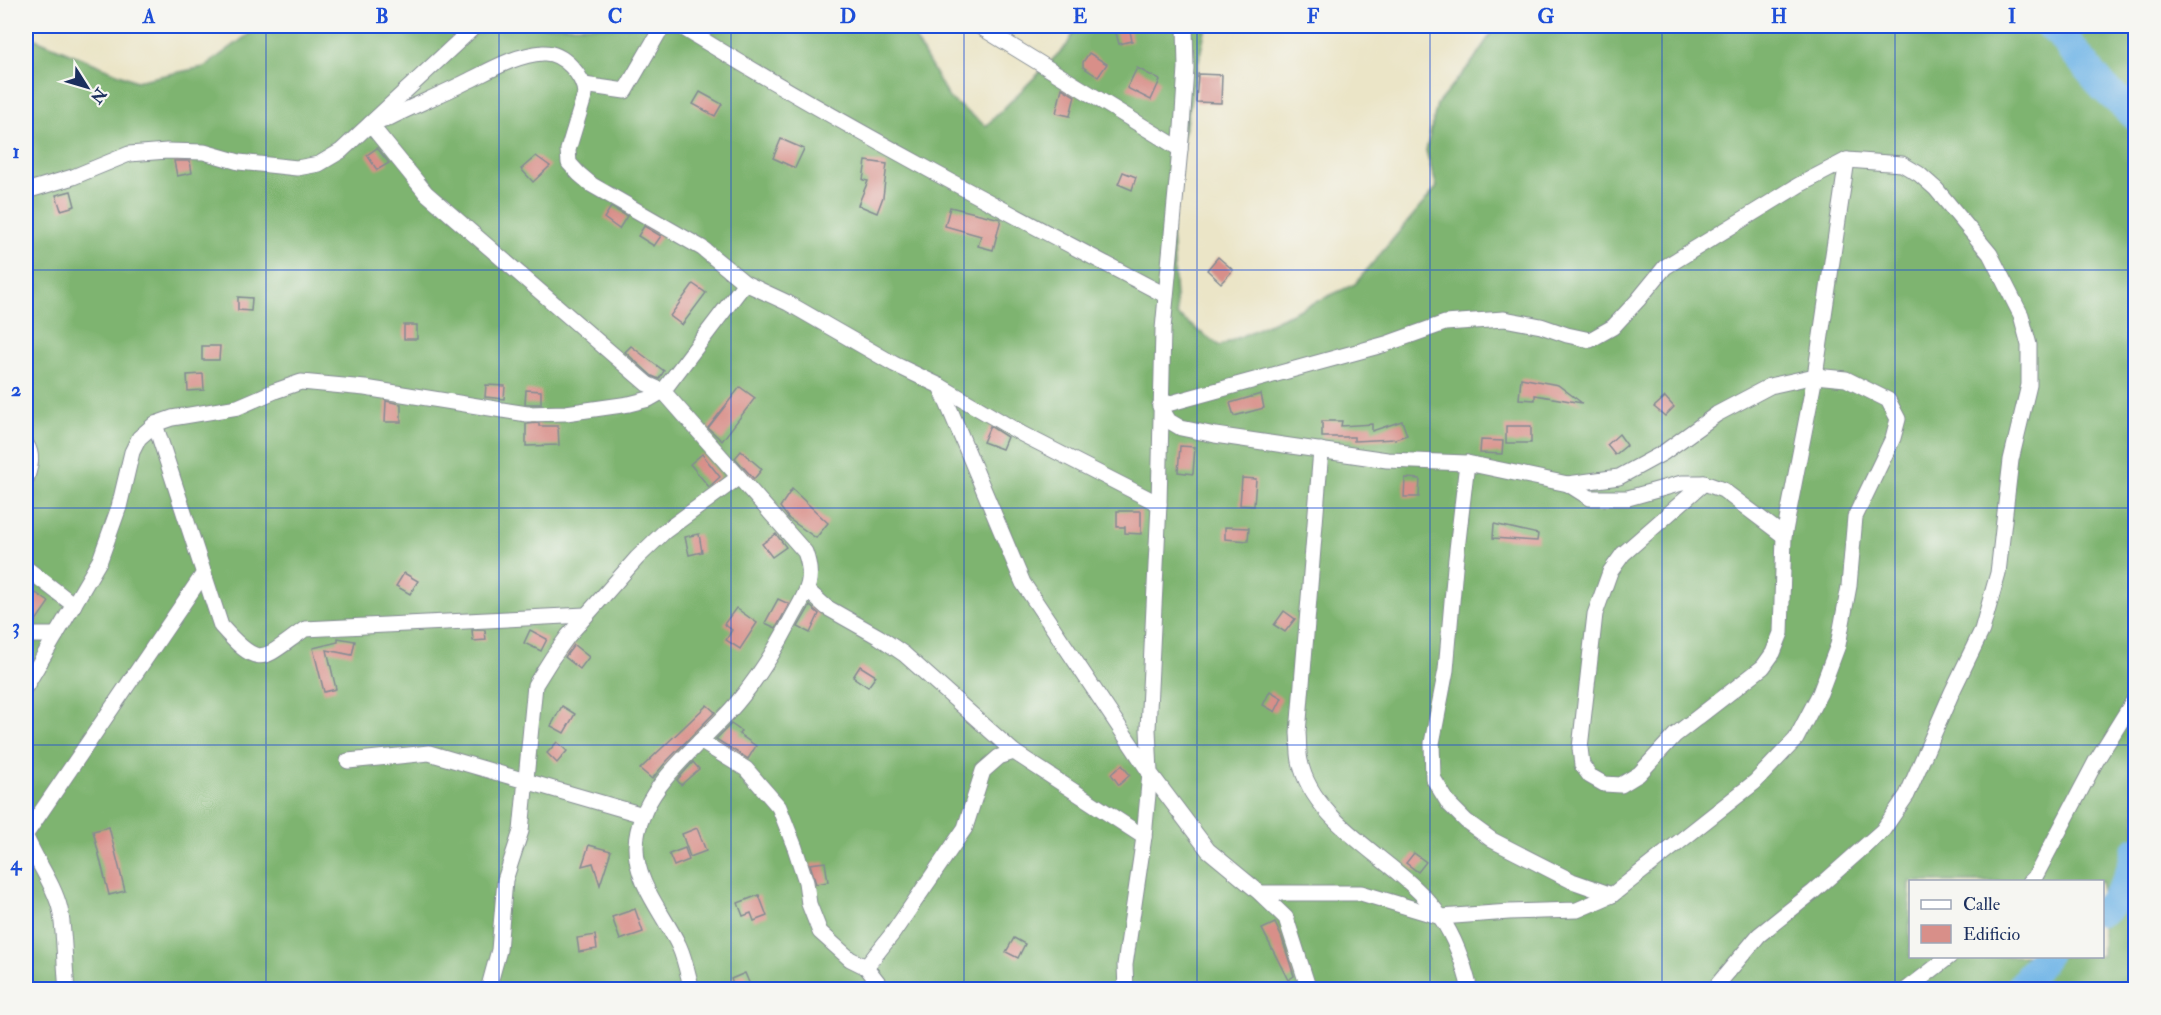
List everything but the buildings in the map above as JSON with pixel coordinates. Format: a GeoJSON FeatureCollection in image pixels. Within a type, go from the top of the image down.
{"type":"FeatureCollection","features":[{"type":"Feature","properties":{"kind":"street"},"geometry":{"type":"LineString","coordinates":[[26,191],[73,177],[129,154],[139,153],[204,152],[240,162],[297,168],[320,164],[341,151],[474,26]]}},
{"type":"Feature","properties":{"kind":"street"},"geometry":{"type":"LineString","coordinates":[[584,85],[625,91],[659,32],[666,26]]}},
{"type":"Feature","properties":{"kind":"street"},"geometry":{"type":"LineString","coordinates":[[680,26],[764,77],[978,198],[1165,295]]}},
{"type":"Feature","properties":{"kind":"street"},"geometry":{"type":"LineString","coordinates":[[979,26],[1180,149]]}},
{"type":"Feature","properties":{"kind":"street"},"geometry":{"type":"LineString","coordinates":[[1126,990],[1125,965],[1144,837],[1150,773],[1148,729],[1159,504],[1160,406],[1165,295],[1180,149],[1186,68],[1185,26]]}},
{"type":"Feature","properties":{"kind":"street"},"geometry":{"type":"LineString","coordinates":[[370,124],[387,119],[511,60],[544,52],[567,62],[579,74],[585,94],[568,150],[570,163],[592,185],[702,248],[745,283],[788,303],[894,364],[940,386],[1022,434],[1159,504]]}},
{"type":"Feature","properties":{"kind":"street"},"geometry":{"type":"LineString","coordinates":[[370,124],[426,193],[647,384],[663,391],[805,552],[811,568],[807,590],[774,653],[737,704],[656,790],[643,815],[636,844],[636,864],[648,891],[680,947],[692,990]]}},
{"type":"Feature","properties":{"kind":"street"},"geometry":{"type":"LineString","coordinates":[[1160,406],[1386,344],[1445,323],[1504,319],[1541,326],[1590,340],[1612,327],[1665,267],[1799,185],[1846,160],[1902,164],[1920,174],[1936,189],[1990,254],[2021,315],[2029,345],[2029,385],[2011,460],[1998,573],[1982,630],[1907,795],[1883,830],[1813,892],[1759,935],[1713,990]]}},
{"type":"Feature","properties":{"kind":"street"},"geometry":{"type":"LineString","coordinates":[[1704,483],[1623,554],[1610,572],[1595,614],[1580,748],[1582,765],[1590,776],[1604,784],[1621,785],[1639,774],[1675,735],[1763,667],[1773,653],[1781,633],[1784,536],[1815,376],[1846,160]]}},
{"type":"Feature","properties":{"kind":"street"},"geometry":{"type":"LineString","coordinates":[[26,686],[100,560],[119,507],[132,452],[139,438],[155,424],[172,418],[238,407],[300,382],[365,388],[527,414],[566,413],[629,404],[649,399],[663,391],[745,283]]}},
{"type":"Feature","properties":{"kind":"street"},"geometry":{"type":"LineString","coordinates":[[1160,406],[1169,421],[1181,428],[1215,435],[1387,460],[1467,463],[1568,484],[1619,477],[1663,453],[1717,414],[1770,386],[1815,376],[1846,379],[1888,400],[1898,419],[1893,438],[1855,517],[1849,586],[1840,635],[1820,693],[1796,739],[1755,782],[1612,895],[1577,910],[1441,917],[1361,893],[1260,893]]}},
{"type":"Feature","properties":{"kind":"street"},"geometry":{"type":"LineString","coordinates":[[940,386],[1023,582],[1150,773],[1208,850],[1286,918],[1309,990]]}},
{"type":"Feature","properties":{"kind":"street"},"geometry":{"type":"LineString","coordinates":[[155,424],[221,626],[242,649],[252,655],[263,656],[280,649],[305,629],[585,615]]}},
{"type":"Feature","properties":{"kind":"street"},"geometry":{"type":"LineString","coordinates":[[26,444],[31,461],[26,480]]}},
{"type":"Feature","properties":{"kind":"street"},"geometry":{"type":"LineString","coordinates":[[1321,450],[1298,733],[1300,762],[1311,788],[1332,817],[1366,848],[1408,881],[1441,917],[1462,957],[1470,990]]}},
{"type":"Feature","properties":{"kind":"street"},"geometry":{"type":"LineString","coordinates":[[1467,463],[1446,670],[1432,743],[1433,778],[1449,804],[1466,821],[1492,840],[1572,881],[1612,895]]}},
{"type":"Feature","properties":{"kind":"street"},"geometry":{"type":"LineString","coordinates":[[488,990],[499,950],[505,880],[521,831],[535,685],[552,658],[585,615],[637,558],[664,532],[739,477]]}},
{"type":"Feature","properties":{"kind":"street"},"geometry":{"type":"LineString","coordinates":[[1568,484],[1590,498],[1628,498],[1683,483],[1704,483],[1723,490],[1784,536]]}},
{"type":"Feature","properties":{"kind":"street"},"geometry":{"type":"LineString","coordinates":[[26,568],[74,605]]}},
{"type":"Feature","properties":{"kind":"street"},"geometry":{"type":"LineString","coordinates":[[67,990],[59,908],[49,881],[26,835],[204,573]]}},
{"type":"Feature","properties":{"kind":"street"},"geometry":{"type":"LineString","coordinates":[[807,590],[826,607],[904,654],[1014,752],[1144,837]]}},
{"type":"Feature","properties":{"kind":"street"},"geometry":{"type":"LineString","coordinates":[[26,635],[56,635]]}},
{"type":"Feature","properties":{"kind":"street"},"geometry":{"type":"LineString","coordinates":[[2032,880],[2096,761],[2136,697]]}},
{"type":"Feature","properties":{"kind":"street"},"geometry":{"type":"LineString","coordinates":[[700,741],[747,769],[779,807],[795,848],[806,882],[809,904],[820,932],[850,959],[866,967],[884,990]]}},
{"type":"Feature","properties":{"kind":"street"},"geometry":{"type":"LineString","coordinates":[[866,967],[893,933],[965,828],[983,771],[999,757],[1014,752]]}},
{"type":"Feature","properties":{"kind":"street"},"geometry":{"type":"LineString","coordinates":[[348,761],[429,753],[643,815]]}},
{"type":"Feature","properties":{"kind":"street"},"geometry":{"type":"LineString","coordinates":[[1906,990],[1949,958]]}},
{"type":"Feature","properties":{"kind":"green space"},"geometry":{"type":"Polygon","coordinates":[[[260,26],[908,26],[949,98],[986,126],[1067,45],[1077,26],[1206,26],[1170,202],[1177,315],[1220,346],[1355,284],[1437,187],[1426,151],[1437,104],[1473,61],[1496,26],[2125,26],[2136,39],[2135,989],[26,989],[26,35],[136,81],[204,67],[260,26]]]}},
{"type":"Feature","properties":{"kind":"waterway"},"geometry":{"type":"LineString","coordinates":[[2050,26],[2061,35],[2104,88],[2136,116]]}},
{"type":"Feature","properties":{"kind":"waterway"},"geometry":{"type":"LineString","coordinates":[[2104,910],[2120,893],[2136,852]]}},
{"type":"Feature","properties":{"kind":"waterway"},"geometry":{"type":"LineString","coordinates":[[2019,990],[2043,958]]}}]}
